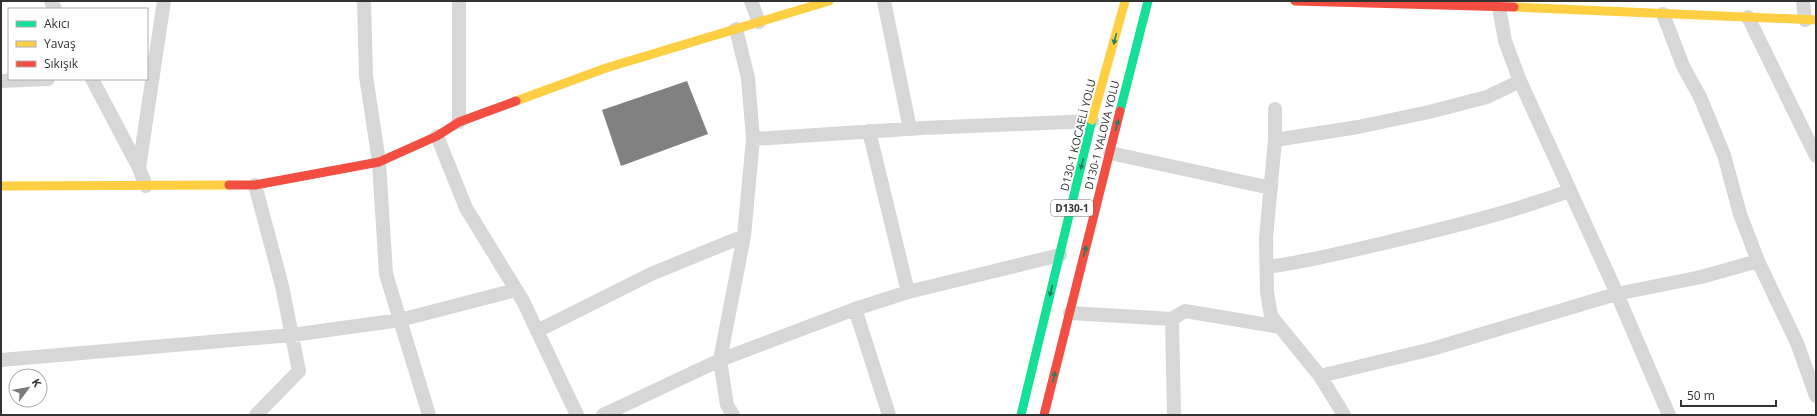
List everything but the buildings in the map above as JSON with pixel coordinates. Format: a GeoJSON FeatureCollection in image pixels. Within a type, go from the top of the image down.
{"type":"FeatureCollection","features":[{"type":"Feature","properties":{"kind":"main road"},"geometry":{"type":"LineString","coordinates":[[1,186],[255,185],[379,162],[437,136],[459,122],[606,68],[828,1]]}},
{"type":"Feature","properties":{"kind":"main road","name":"D130-1 KOCAELİ YOLU"},"geometry":{"type":"LineString","coordinates":[[1021,415],[1092,121],[1125,1]]}},
{"type":"Feature","properties":{"kind":"main road","name":"D130-1 YALOVA YOLU"},"geometry":{"type":"LineString","coordinates":[[1044,415],[1148,1]]}},
{"type":"Feature","properties":{"kind":"main road"},"geometry":{"type":"LineString","coordinates":[[1295,1],[1406,2],[1499,7],[1551,5],[1625,7],[1663,14],[1811,20]]}},
{"type":"Feature","properties":{"kind":"street"},"geometry":{"type":"LineString","coordinates":[[139,168],[164,1]]}},
{"type":"Feature","properties":{"kind":"street"},"geometry":{"type":"LineString","coordinates":[[364,1],[366,76],[379,162],[386,274],[429,415]]}},
{"type":"Feature","properties":{"kind":"street"},"geometry":{"type":"LineString","coordinates":[[459,1],[459,122]]}},
{"type":"Feature","properties":{"kind":"street"},"geometry":{"type":"LineString","coordinates":[[751,1],[759,22]]}},
{"type":"Feature","properties":{"kind":"street"},"geometry":{"type":"LineString","coordinates":[[884,1],[910,129]]}},
{"type":"Feature","properties":{"kind":"street"},"geometry":{"type":"LineString","coordinates":[[1804,1],[1811,20]]}},
{"type":"Feature","properties":{"kind":"street"},"geometry":{"type":"LineString","coordinates":[[1499,7],[1505,41],[1520,81],[1669,415]]}},
{"type":"Feature","properties":{"kind":"street"},"geometry":{"type":"LineString","coordinates":[[1663,14],[1683,66],[1700,97],[1724,155],[1740,214],[1758,262],[1797,343],[1816,396]]}},
{"type":"Feature","properties":{"kind":"street"},"geometry":{"type":"LineString","coordinates":[[1748,17],[1816,156]]}},
{"type":"Feature","properties":{"kind":"street"},"geometry":{"type":"LineString","coordinates":[[733,415],[727,404],[720,360],[744,236],[753,139],[748,78],[736,29]]}},
{"type":"Feature","properties":{"kind":"street"},"geometry":{"type":"LineString","coordinates":[[1,81],[24,80]]}},
{"type":"Feature","properties":{"kind":"street"},"geometry":{"type":"LineString","coordinates":[[93,80],[139,168],[146,186]]}},
{"type":"Feature","properties":{"kind":"street"},"geometry":{"type":"LineString","coordinates":[[1275,140],[1358,127],[1429,112],[1487,96],[1520,81]]}},
{"type":"Feature","properties":{"kind":"street"},"geometry":{"type":"LineString","coordinates":[[1275,109],[1275,140],[1266,238],[1267,292],[1271,316],[1320,376],[1344,415]]}},
{"type":"Feature","properties":{"kind":"street"},"geometry":{"type":"LineString","coordinates":[[753,139],[869,131],[1092,121]]}},
{"type":"Feature","properties":{"kind":"street"},"geometry":{"type":"LineString","coordinates":[[869,131],[908,292]]}},
{"type":"Feature","properties":{"kind":"street"},"geometry":{"type":"LineString","coordinates":[[437,136],[466,208],[516,290],[577,415]]}},
{"type":"Feature","properties":{"kind":"street"},"geometry":{"type":"LineString","coordinates":[[1110,153],[1270,188]]}},
{"type":"Feature","properties":{"kind":"street"},"geometry":{"type":"LineString","coordinates":[[255,185],[282,286],[299,371],[256,415]]}},
{"type":"Feature","properties":{"kind":"street"},"geometry":{"type":"LineString","coordinates":[[1267,267],[1293,264],[1420,235],[1522,208],[1569,192]]}},
{"type":"Feature","properties":{"kind":"street"},"geometry":{"type":"LineString","coordinates":[[537,331],[651,274],[744,236]]}},
{"type":"Feature","properties":{"kind":"street"},"geometry":{"type":"LineString","coordinates":[[603,415],[720,360],[855,309],[908,292],[1060,254]]}},
{"type":"Feature","properties":{"kind":"street"},"geometry":{"type":"LineString","coordinates":[[1320,376],[1432,349],[1616,294],[1701,277],[1758,262]]}},
{"type":"Feature","properties":{"kind":"street"},"geometry":{"type":"LineString","coordinates":[[1,360],[292,335],[400,320],[516,290]]}},
{"type":"Feature","properties":{"kind":"street"},"geometry":{"type":"LineString","coordinates":[[855,309],[889,415]]}},
{"type":"Feature","properties":{"kind":"street"},"geometry":{"type":"LineString","coordinates":[[1070,313],[1172,319],[1185,311],[1280,327]]}},
{"type":"Feature","properties":{"kind":"street"},"geometry":{"type":"LineString","coordinates":[[1172,319],[1174,415]]}},
{"type":"Feature","properties":{"kind":"traffic: fast"},"geometry":{"type":"LineString","coordinates":[[1120,111],[1148,1]]}},
{"type":"Feature","properties":{"kind":"traffic: fast"},"geometry":{"type":"LineString","coordinates":[[1021,415],[1092,120]]}},
{"type":"Feature","properties":{"kind":"traffic: slow"},"geometry":{"type":"LineString","coordinates":[[516,101],[606,68],[829,1]]}},
{"type":"Feature","properties":{"kind":"traffic: slow"},"geometry":{"type":"LineString","coordinates":[[1092,120],[1125,1]]}},
{"type":"Feature","properties":{"kind":"traffic: slow"},"geometry":{"type":"LineString","coordinates":[[1514,7],[1816,20]]}},
{"type":"Feature","properties":{"kind":"traffic: slow"},"geometry":{"type":"LineString","coordinates":[[1,186],[229,185]]}},
{"type":"Feature","properties":{"kind":"traffic: jam"},"geometry":{"type":"LineString","coordinates":[[1295,1],[1514,7]]}},
{"type":"Feature","properties":{"kind":"traffic: jam"},"geometry":{"type":"LineString","coordinates":[[229,185],[255,185],[379,162],[437,136],[459,122],[516,101]]}},
{"type":"Feature","properties":{"kind":"traffic: jam"},"geometry":{"type":"LineString","coordinates":[[1044,415],[1120,111]]}}]}
